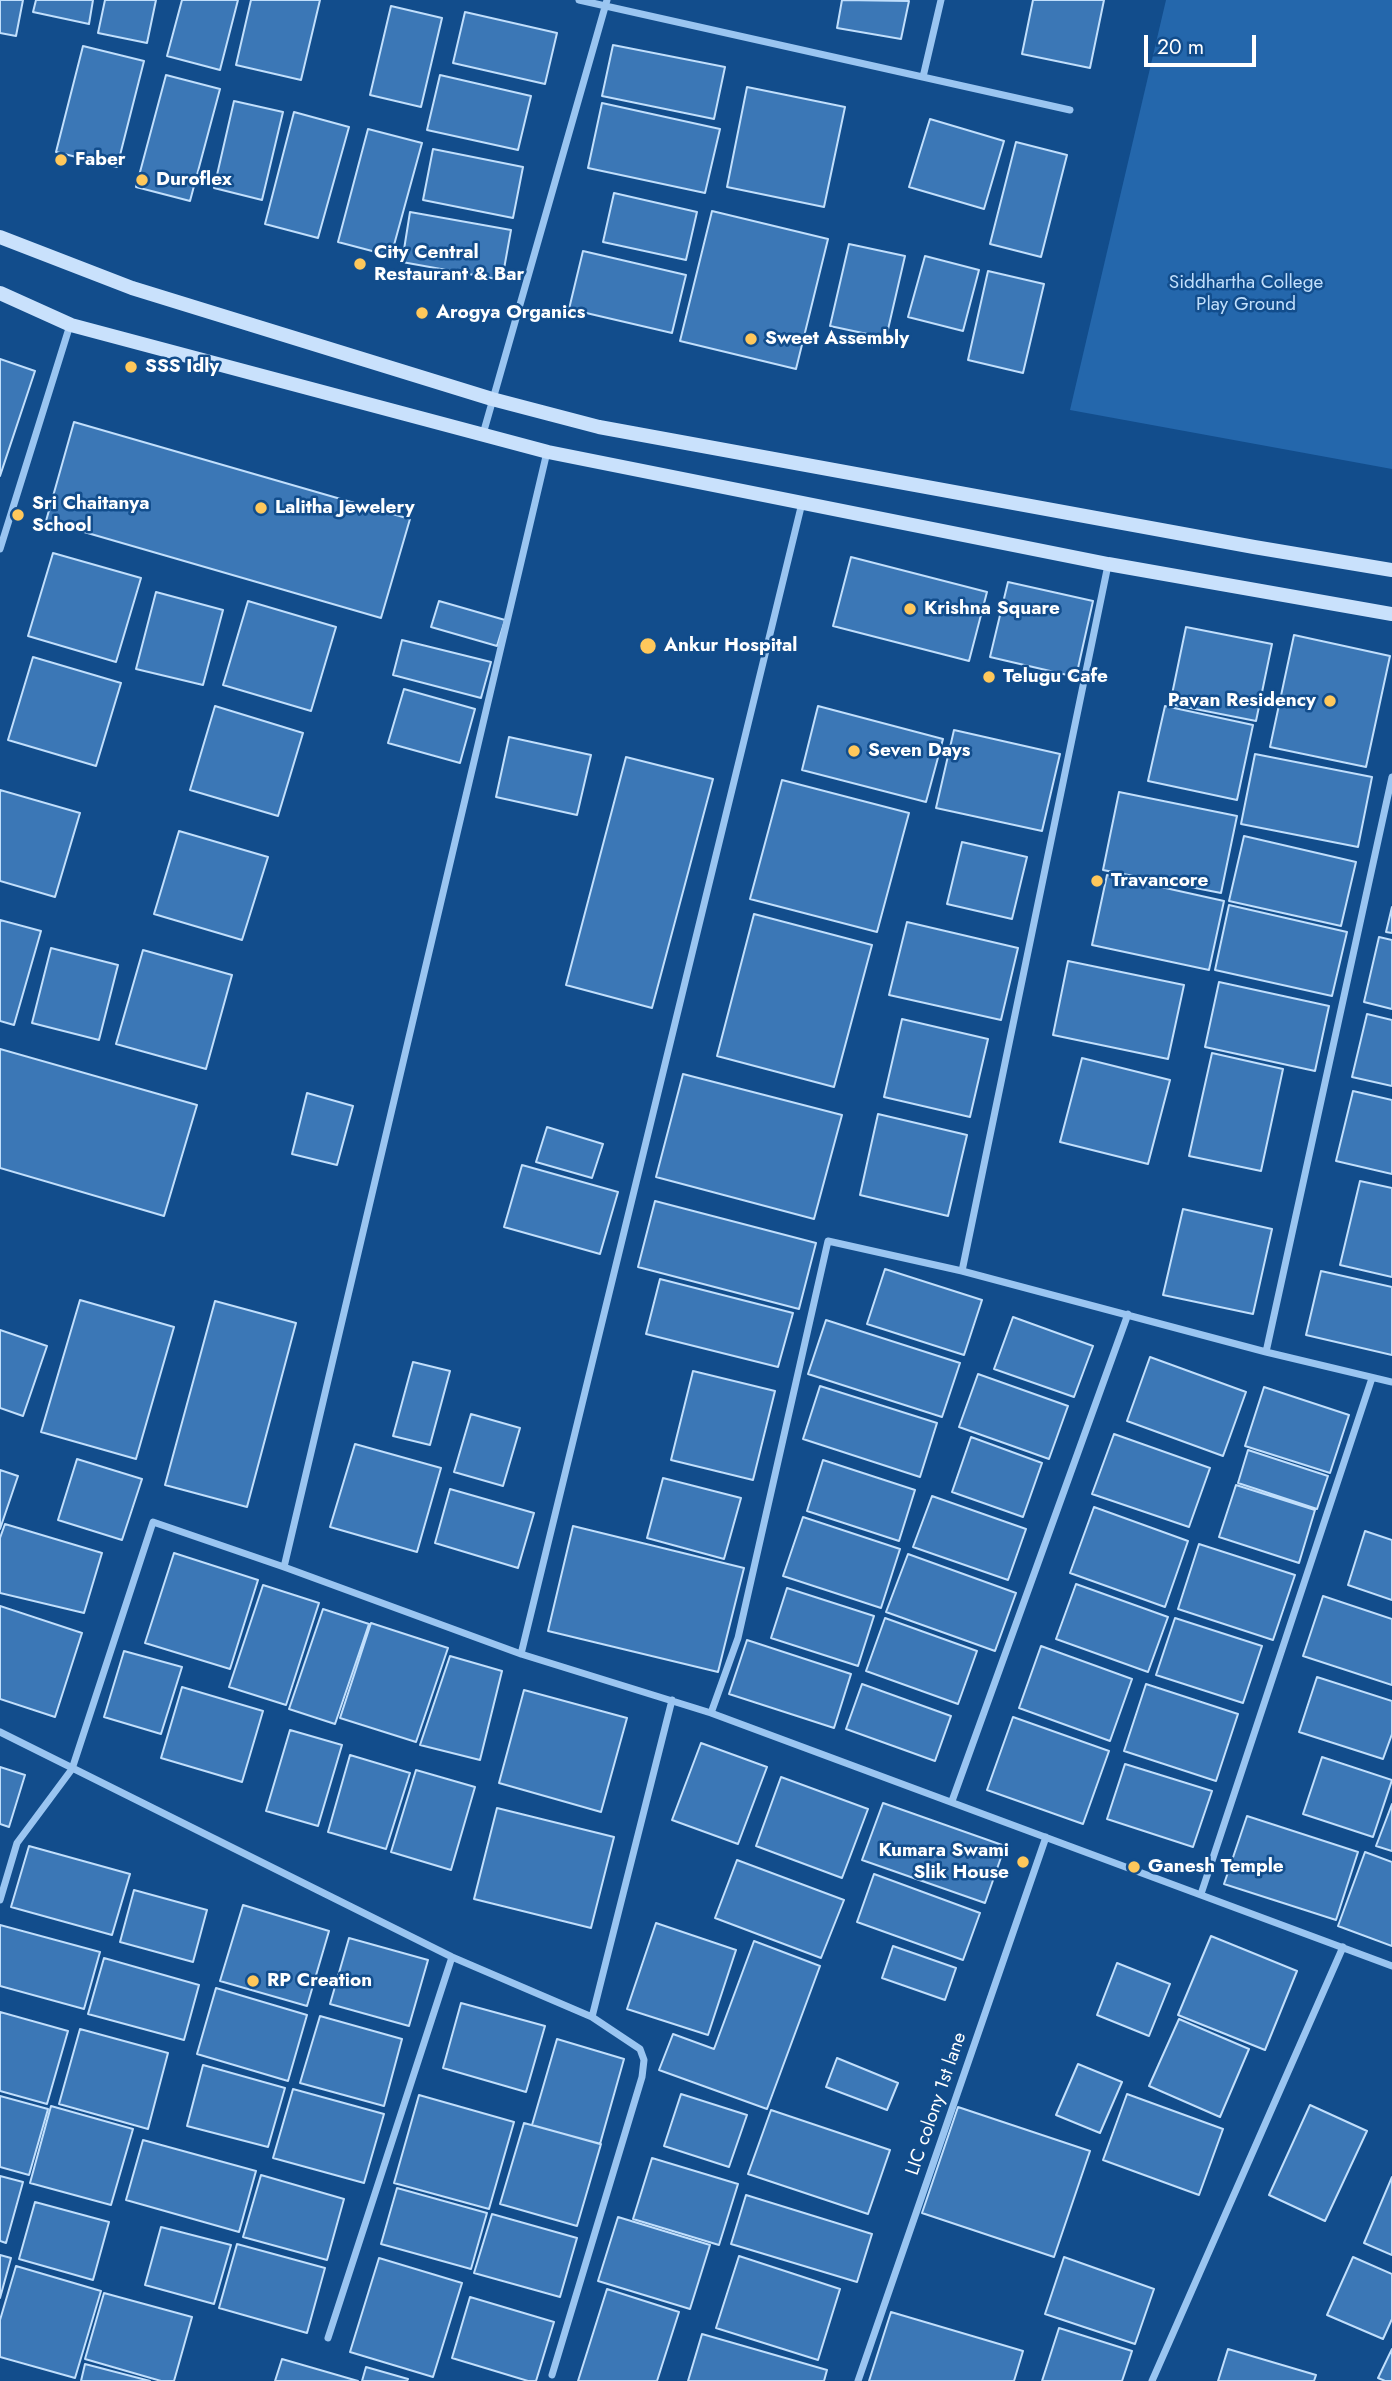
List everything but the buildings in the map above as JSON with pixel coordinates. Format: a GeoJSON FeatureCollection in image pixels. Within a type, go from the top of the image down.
{"type":"FeatureCollection","features":[{"type":"Feature","properties":{"kind":"street"},"geometry":{"type":"LineString","coordinates":[[579,0],[607,3],[1070,110]]}},
{"type":"Feature","properties":{"kind":"street"},"geometry":{"type":"LineString","coordinates":[[923,77],[941,0]]}},
{"type":"Feature","properties":{"kind":"street"},"geometry":{"type":"LineString","coordinates":[[483,434],[607,3]]}},
{"type":"Feature","properties":{"kind":"street"},"geometry":{"type":"LineString","coordinates":[[0,237],[132,288],[492,399],[613,429],[1392,570]]}},
{"type":"Feature","properties":{"kind":"street"},"geometry":{"type":"LineString","coordinates":[[0,293],[71,325],[548,452],[1108,564],[1392,614]]}},
{"type":"Feature","properties":{"kind":"street"},"geometry":{"type":"LineString","coordinates":[[0,549],[71,325]]}},
{"type":"Feature","properties":{"kind":"street"},"geometry":{"type":"LineString","coordinates":[[284,1567],[548,452]]}},
{"type":"Feature","properties":{"kind":"street"},"geometry":{"type":"LineString","coordinates":[[521,1654],[802,503]]}},
{"type":"Feature","properties":{"kind":"street"},"geometry":{"type":"LineString","coordinates":[[962,1271],[1108,564]]}},
{"type":"Feature","properties":{"kind":"street"},"geometry":{"type":"LineString","coordinates":[[1266,1352],[1392,777]]}},
{"type":"Feature","properties":{"kind":"street"},"geometry":{"type":"LineString","coordinates":[[711,1713],[738,1638],[828,1241],[962,1271],[1266,1352],[1392,1382]]}},
{"type":"Feature","properties":{"kind":"street"},"geometry":{"type":"LineString","coordinates":[[952,1801],[1128,1314]]}},
{"type":"Feature","properties":{"kind":"street"},"geometry":{"type":"LineString","coordinates":[[1201,1894],[1372,1378]]}},
{"type":"Feature","properties":{"kind":"street"},"geometry":{"type":"LineString","coordinates":[[0,1900],[17,1843],[72,1769],[153,1522],[521,1654],[711,1713],[1392,1966]]}},
{"type":"Feature","properties":{"kind":"street"},"geometry":{"type":"LineString","coordinates":[[592,2017],[672,1700]]}},
{"type":"Feature","properties":{"kind":"street"},"geometry":{"type":"LineString","coordinates":[[0,1732],[452,1957],[592,2017],[640,2049],[644,2060],[642,2077],[552,2375]]}},
{"type":"Feature","properties":{"kind":"street","name":"LIC colony 1st lane"},"geometry":{"type":"LineString","coordinates":[[858,2381],[1046,1837]]}},
{"type":"Feature","properties":{"kind":"street"},"geometry":{"type":"LineString","coordinates":[[1152,2381],[1343,1947]]}},
{"type":"Feature","properties":{"kind":"street"},"geometry":{"type":"LineString","coordinates":[[328,2338],[452,1957]]}},
{"type":"Feature","properties":{"kind":"green space","name":"Siddhartha College Play Ground"},"geometry":{"type":"Polygon","coordinates":[[[1166,0],[1392,0],[1392,469],[1070,410],[1166,0]]]}},
{"type":"Feature","properties":{"kind":"place","name":"Faber"},"geometry":{"type":"Point","coordinates":[61,160]}},
{"type":"Feature","properties":{"kind":"place","name":"Duroflex"},"geometry":{"type":"Point","coordinates":[142,180]}},
{"type":"Feature","properties":{"kind":"place","name":"City Central Restaurant & Bar"},"geometry":{"type":"Point","coordinates":[360,264]}},
{"type":"Feature","properties":{"kind":"place","name":"Arogya Organics"},"geometry":{"type":"Point","coordinates":[422,313]}},
{"type":"Feature","properties":{"kind":"place","name":"Sweet Assembly"},"geometry":{"type":"Point","coordinates":[751,339]}},
{"type":"Feature","properties":{"kind":"place","name":"SSS Idly"},"geometry":{"type":"Point","coordinates":[131,367]}},
{"type":"Feature","properties":{"kind":"place","name":"Lalitha Jewelery"},"geometry":{"type":"Point","coordinates":[261,508]}},
{"type":"Feature","properties":{"kind":"place","name":"Sri Chaitanya School"},"geometry":{"type":"Point","coordinates":[18,515]}},
{"type":"Feature","properties":{"kind":"place","name":"Krishna Square"},"geometry":{"type":"Point","coordinates":[910,609]}},
{"type":"Feature","properties":{"kind":"place","name":"Ankur Hospital"},"geometry":{"type":"Point","coordinates":[648,646]}},
{"type":"Feature","properties":{"kind":"place","name":"Telugu Cafe"},"geometry":{"type":"Point","coordinates":[989,677]}},
{"type":"Feature","properties":{"kind":"place","name":"Pavan Residency"},"geometry":{"type":"Point","coordinates":[1330,701]}},
{"type":"Feature","properties":{"kind":"place","name":"Seven Days"},"geometry":{"type":"Point","coordinates":[854,751]}},
{"type":"Feature","properties":{"kind":"place","name":"Travancore"},"geometry":{"type":"Point","coordinates":[1097,881]}},
{"type":"Feature","properties":{"kind":"place","name":"Kumara Swami Slik House"},"geometry":{"type":"Point","coordinates":[1023,1862]}},
{"type":"Feature","properties":{"kind":"place","name":"Ganesh Temple"},"geometry":{"type":"Point","coordinates":[1134,1867]}},
{"type":"Feature","properties":{"kind":"place","name":"RP Creation"},"geometry":{"type":"Point","coordinates":[253,1981]}}]}
